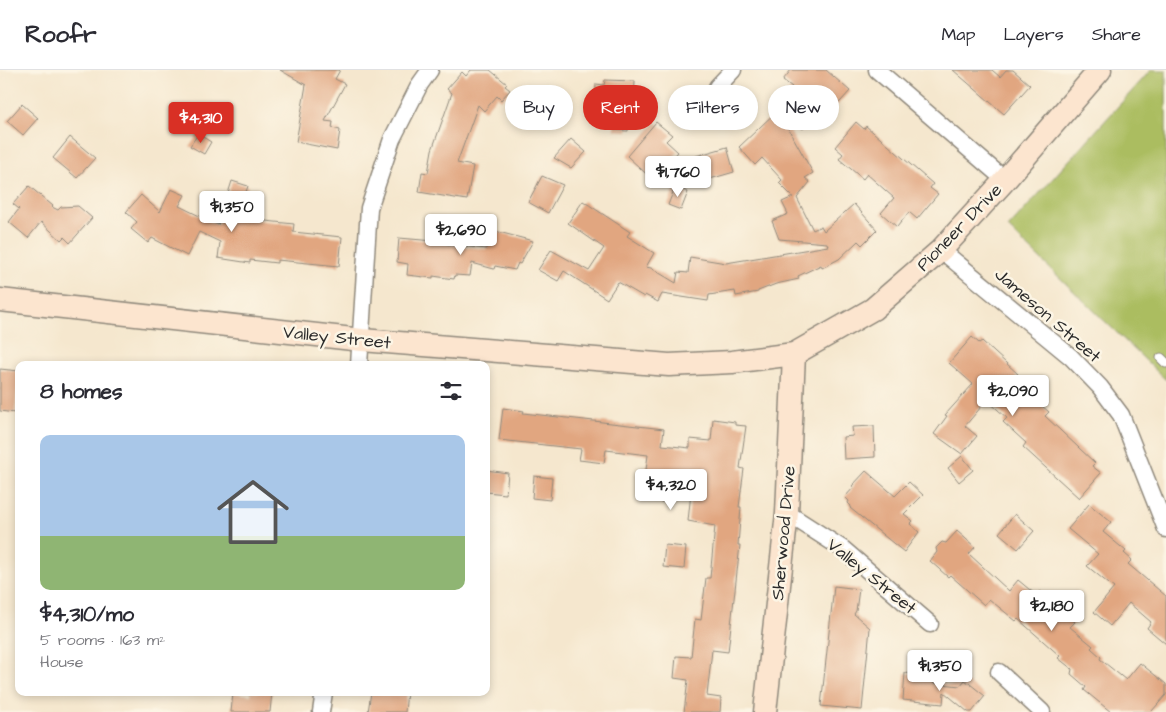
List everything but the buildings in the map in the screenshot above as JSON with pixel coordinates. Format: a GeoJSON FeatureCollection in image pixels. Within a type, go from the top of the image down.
{"type":"FeatureCollection","features":[{"type":"Feature","properties":{"kind":"main road","name":"Pioneer Drive"},"geometry":{"type":"LineString","coordinates":[[794,354],[873,308],[941,250],[1005,180],[1100,70]]}},
{"type":"Feature","properties":{"kind":"main road","name":"Valley Street"},"geometry":{"type":"LineString","coordinates":[[0,300],[362,340],[669,366],[732,362],[794,354]]}},
{"type":"Feature","properties":{"kind":"main road","name":"Sherwood Drive"},"geometry":{"type":"LineString","coordinates":[[765,712],[787,513],[794,354]]}},
{"type":"Feature","properties":{"kind":"street"},"geometry":{"type":"LineString","coordinates":[[359,361],[369,208],[392,139],[420,84],[430,70]]}},
{"type":"Feature","properties":{"kind":"street"},"geometry":{"type":"LineString","coordinates":[[720,85],[732,70]]}},
{"type":"Feature","properties":{"kind":"street"},"geometry":{"type":"LineString","coordinates":[[877,70],[1005,180]]}},
{"type":"Feature","properties":{"kind":"street","name":"Jameson Street"},"geometry":{"type":"LineString","coordinates":[[941,250],[1071,357],[1100,388],[1121,415],[1166,529]]}},
{"type":"Feature","properties":{"kind":"street","name":"Valley Street"},"geometry":{"type":"LineString","coordinates":[[787,513],[843,548],[930,624]]}},
{"type":"Feature","properties":{"kind":"street"},"geometry":{"type":"LineString","coordinates":[[999,672],[1042,712]]}},
{"type":"Feature","properties":{"kind":"street"},"geometry":{"type":"LineString","coordinates":[[321,712],[323,696]]}},
{"type":"Feature","properties":{"kind":"green space"},"geometry":{"type":"Polygon","coordinates":[[[1151,70],[1166,70],[1166,380],[1008,228],[1151,70]]]}}]}
